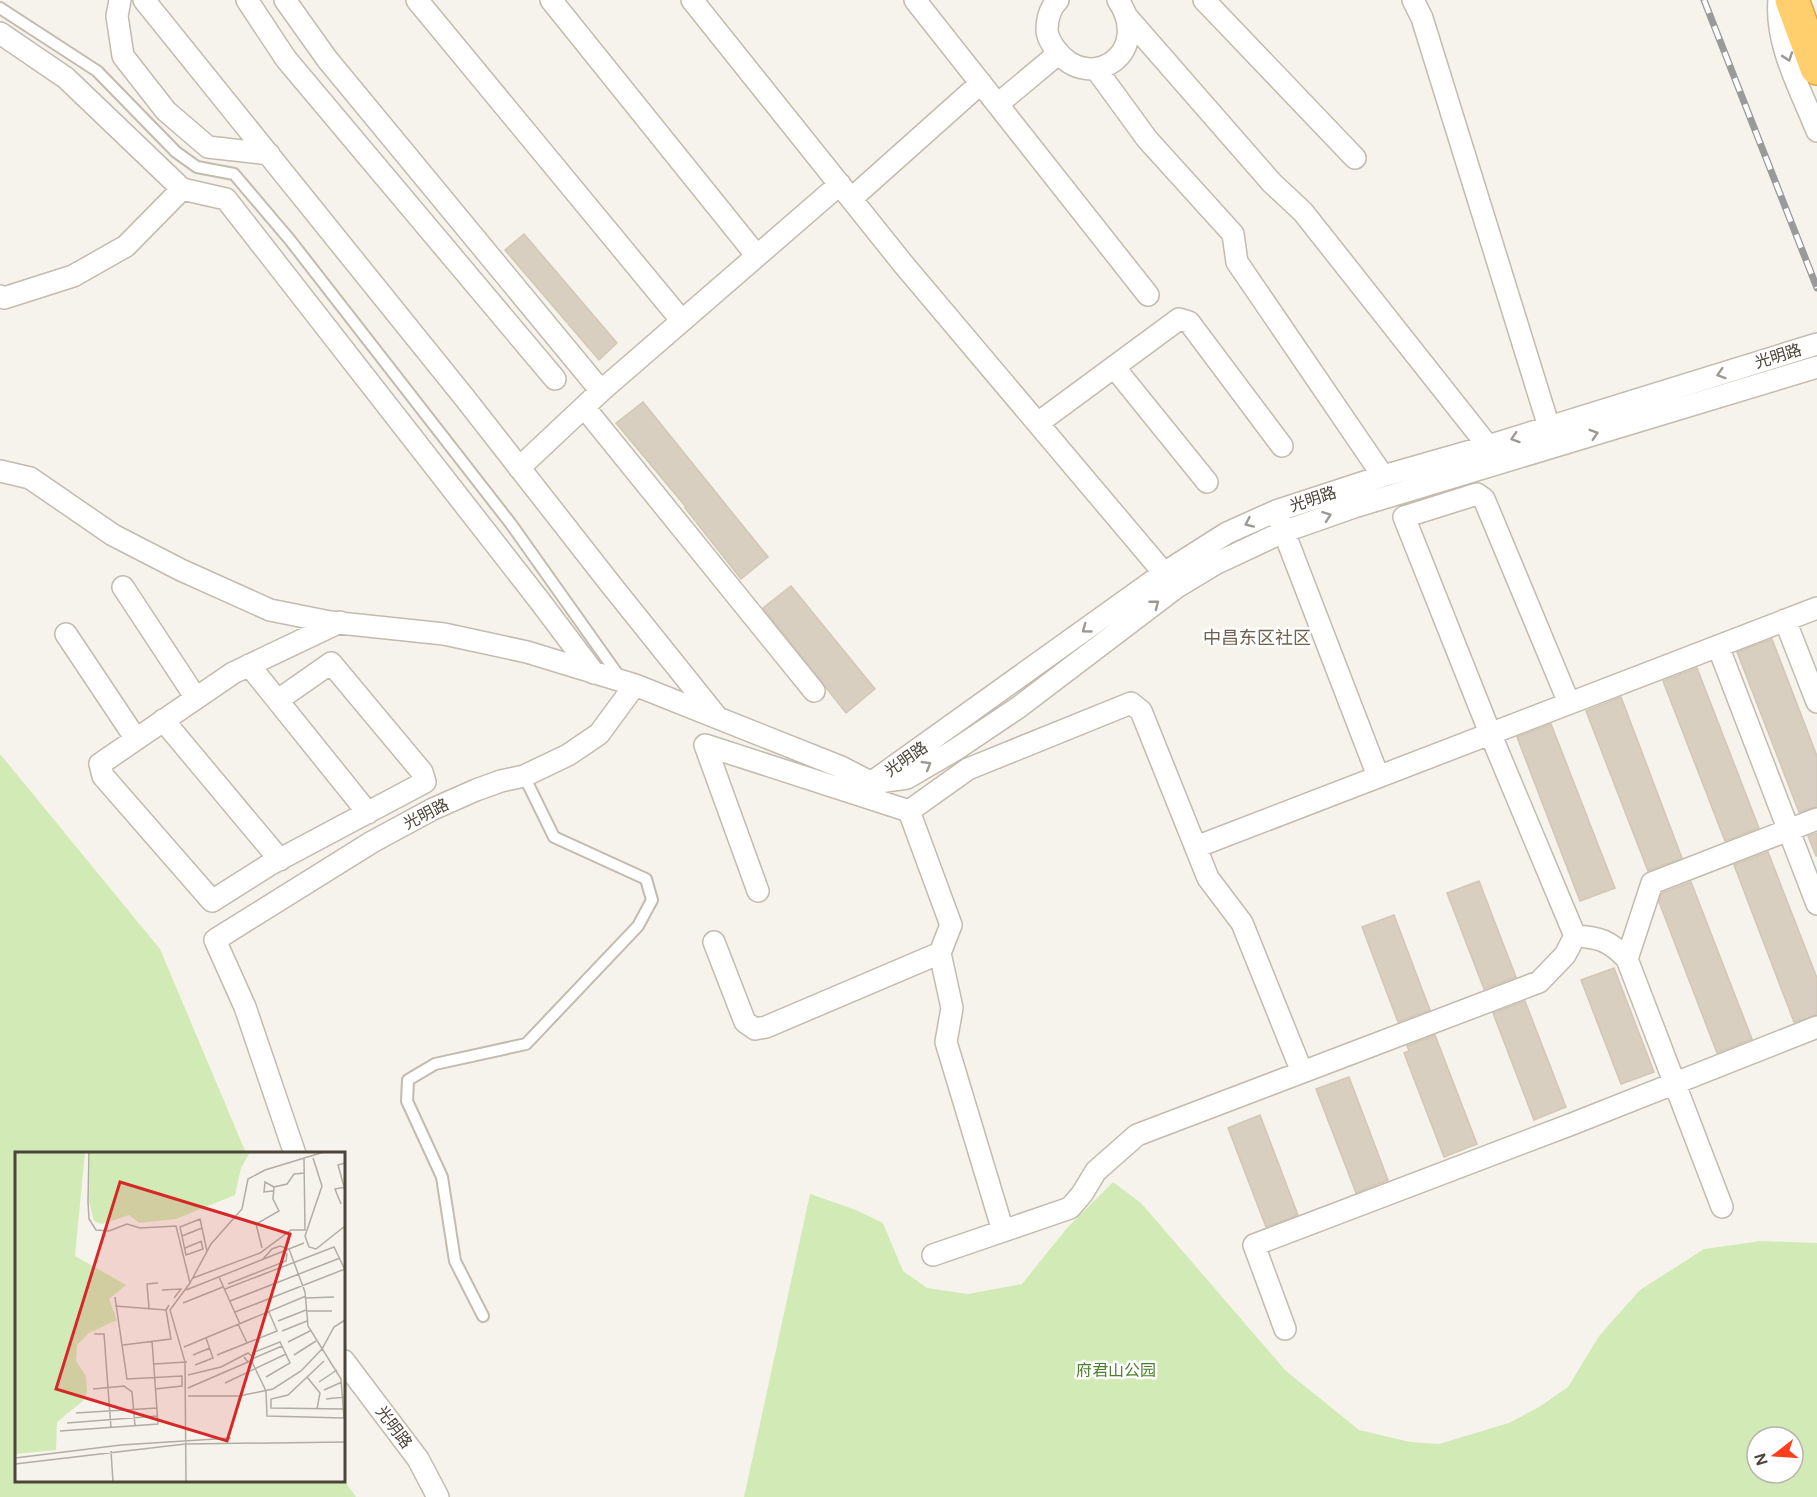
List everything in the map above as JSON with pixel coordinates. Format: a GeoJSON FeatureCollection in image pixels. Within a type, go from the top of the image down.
{"type":"FeatureCollection","features":[{"type":"Feature","properties":{"kind":"highway"},"geometry":{"type":"LineString","coordinates":[[1791,0],[1817,68]]}},
{"type":"Feature","properties":{"kind":"street"},"geometry":{"type":"LineString","coordinates":[[120,0],[117,16],[123,56],[166,111],[208,147],[269,154]]}},
{"type":"Feature","properties":{"kind":"street"},"geometry":{"type":"LineString","coordinates":[[144,0],[717,717]]}},
{"type":"Feature","properties":{"kind":"street"},"geometry":{"type":"LineString","coordinates":[[247,0],[286,59],[555,379]]}},
{"type":"Feature","properties":{"kind":"street"},"geometry":{"type":"LineString","coordinates":[[285,0],[327,59],[602,391]]}},
{"type":"Feature","properties":{"kind":"street"},"geometry":{"type":"LineString","coordinates":[[417,0],[682,321]]}},
{"type":"Feature","properties":{"kind":"street"},"geometry":{"type":"LineString","coordinates":[[551,0],[757,256]]}},
{"type":"Feature","properties":{"kind":"street"},"geometry":{"type":"LineString","coordinates":[[692,0],[904,264],[1164,573]]}},
{"type":"Feature","properties":{"kind":"street"},"geometry":{"type":"LineString","coordinates":[[915,0],[1148,295]]}},
{"type":"Feature","properties":{"kind":"street"},"geometry":{"type":"LineString","coordinates":[[1203,0],[1354,158]]}},
{"type":"Feature","properties":{"kind":"street"},"geometry":{"type":"LineString","coordinates":[[1413,0],[1422,18],[1549,427]]}},
{"type":"Feature","properties":{"kind":"street"},"geometry":{"type":"LineString","coordinates":[[1779,0],[1779,22],[1783,40],[1817,131]]}},
{"type":"Feature","properties":{"kind":"street"},"geometry":{"type":"LineString","coordinates":[[1047,5],[1047,33],[1059,53],[1066,61],[1080,68],[1096,69],[1110,64],[1128,45],[1129,27],[1122,8]]}},
{"type":"Feature","properties":{"kind":"street"},"geometry":{"type":"LineString","coordinates":[[1122,8],[1272,183],[1303,212],[1488,446]]}},
{"type":"Feature","properties":{"kind":"street"},"geometry":{"type":"LineString","coordinates":[[0,33],[66,78],[182,189],[226,199],[594,673]]}},
{"type":"Feature","properties":{"kind":"street"},"geometry":{"type":"LineString","coordinates":[[998,105],[1059,53]]}},
{"type":"Feature","properties":{"kind":"street"},"geometry":{"type":"LineString","coordinates":[[1096,69],[1148,139],[1233,234],[1237,262],[1383,476]]}},
{"type":"Feature","properties":{"kind":"street"},"geometry":{"type":"LineString","coordinates":[[519,468],[584,407],[757,256],[846,191],[981,83]]}},
{"type":"Feature","properties":{"kind":"street"},"geometry":{"type":"LineString","coordinates":[[0,296],[4,298],[73,276],[126,246],[182,189]]}},
{"type":"Feature","properties":{"kind":"street"},"geometry":{"type":"LineString","coordinates":[[1038,423],[1179,319],[1189,322],[1282,446]]}},
{"type":"Feature","properties":{"kind":"street","name":"光明路"},"geometry":{"type":"LineString","coordinates":[[873,783],[1164,573],[1227,533],[1276,511],[1383,476],[1488,446],[1817,344]]}},
{"type":"Feature","properties":{"kind":"street"},"geometry":{"type":"LineString","coordinates":[[1114,367],[1207,482]]}},
{"type":"Feature","properties":{"kind":"street","name":"光明路"},"geometry":{"type":"LineString","coordinates":[[294,1152],[245,1007],[215,940],[372,842],[433,809],[476,790],[524,776],[568,755],[599,734],[629,683],[841,767],[873,783],[907,778],[955,750],[1019,707],[1177,587],[1224,559],[1283,532],[1354,507],[1817,367]]}},
{"type":"Feature","properties":{"kind":"street"},"geometry":{"type":"LineString","coordinates":[[584,407],[814,691]]}},
{"type":"Feature","properties":{"kind":"street"},"geometry":{"type":"LineString","coordinates":[[0,471],[30,478],[113,535],[181,570],[270,610],[340,622],[444,634],[527,652],[629,683]]}},
{"type":"Feature","properties":{"kind":"street"},"geometry":{"type":"LineString","coordinates":[[1569,703],[1484,499],[1477,494],[1404,517],[1490,733],[1575,936]]}},
{"type":"Feature","properties":{"kind":"street"},"geometry":{"type":"LineString","coordinates":[[1276,511],[1378,776]]}},
{"type":"Feature","properties":{"kind":"street"},"geometry":{"type":"LineString","coordinates":[[123,587],[196,698]]}},
{"type":"Feature","properties":{"kind":"street"},"geometry":{"type":"LineString","coordinates":[[1196,848],[1817,608]]}},
{"type":"Feature","properties":{"kind":"street"},"geometry":{"type":"LineString","coordinates":[[1785,620],[1817,702]]}},
{"type":"Feature","properties":{"kind":"street"},"geometry":{"type":"LineString","coordinates":[[278,700],[331,663],[422,772],[425,782],[280,860],[212,901],[103,776],[100,764],[233,672],[340,622]]}},
{"type":"Feature","properties":{"kind":"street"},"geometry":{"type":"LineString","coordinates":[[66,634],[136,739]]}},
{"type":"Feature","properties":{"kind":"street"},"geometry":{"type":"LineString","coordinates":[[1718,646],[1817,904]]}},
{"type":"Feature","properties":{"kind":"street"},"geometry":{"type":"LineString","coordinates":[[249,665],[368,813]]}},
{"type":"Feature","properties":{"kind":"street"},"geometry":{"type":"LineString","coordinates":[[909,811],[968,769],[1131,703],[1141,711],[1208,878],[1242,923],[1302,1072]]}},
{"type":"Feature","properties":{"kind":"street"},"geometry":{"type":"LineString","coordinates":[[164,720],[280,860]]}},
{"type":"Feature","properties":{"kind":"street"},"geometry":{"type":"LineString","coordinates":[[758,891],[705,745],[909,811]]}},
{"type":"Feature","properties":{"kind":"street"},"geometry":{"type":"LineString","coordinates":[[909,811],[951,925],[940,953],[952,1008],[946,1042],[1003,1231]]}},
{"type":"Feature","properties":{"kind":"street"},"geometry":{"type":"LineString","coordinates":[[1628,959],[1652,883],[1817,819]]}},
{"type":"Feature","properties":{"kind":"street"},"geometry":{"type":"LineString","coordinates":[[1575,936],[1595,937],[1617,949],[1628,959],[1722,1207]]}},
{"type":"Feature","properties":{"kind":"street"},"geometry":{"type":"LineString","coordinates":[[933,1255],[1070,1208],[1096,1171],[1137,1135],[1539,982],[1565,955],[1575,936]]}},
{"type":"Feature","properties":{"kind":"street"},"geometry":{"type":"LineString","coordinates":[[714,942],[745,1022],[755,1029],[766,1027],[940,953]]}},
{"type":"Feature","properties":{"kind":"street"},"geometry":{"type":"LineString","coordinates":[[1285,1329],[1254,1245],[1817,1027]]}},
{"type":"Feature","properties":{"kind":"street","name":"光明路"},"geometry":{"type":"LineString","coordinates":[[345,1362],[418,1459],[438,1497]]}},
{"type":"Feature","properties":{"kind":"lane"},"geometry":{"type":"LineString","coordinates":[[0,8],[97,71],[176,152],[197,167],[234,174],[297,250],[490,497],[629,683]]}},
{"type":"Feature","properties":{"kind":"lane"},"geometry":{"type":"LineString","coordinates":[[483,1316],[455,1261],[442,1177],[406,1101],[408,1080],[435,1064],[526,1044],[638,926],[652,900],[646,879],[554,837],[524,776]]}},
{"type":"Feature","properties":{"kind":"green space"},"geometry":{"type":"Polygon","coordinates":[[[0,754],[160,949],[246,1152],[15,1152],[15,1482],[345,1481],[356,1497],[0,1497],[0,754]]]}},
{"type":"Feature","properties":{"kind":"green space","name":"府君山公园"},"geometry":{"type":"Polygon","coordinates":[[[1113,1182],[1141,1203],[1286,1371],[1359,1430],[1410,1442],[1439,1444],[1509,1423],[1539,1407],[1568,1387],[1599,1336],[1640,1290],[1704,1249],[1761,1241],[1817,1243],[1817,1497],[744,1497],[810,1194],[856,1210],[883,1223],[903,1271],[927,1288],[968,1294],[1022,1284],[1067,1228],[1113,1182]]]}},
{"type":"Feature","properties":{"kind":"building"},"geometry":{"type":"Polygon","coordinates":[[[524,234],[617,343],[599,360],[505,250],[524,234]]]}},
{"type":"Feature","properties":{"kind":"building"},"geometry":{"type":"Polygon","coordinates":[[[643,402],[768,557],[741,579],[686,507],[616,423],[643,402]]]}},
{"type":"Feature","properties":{"kind":"building"},"geometry":{"type":"Polygon","coordinates":[[[791,586],[875,689],[846,713],[763,608],[791,586]]]}},
{"type":"Feature","properties":{"kind":"building"},"geometry":{"type":"Polygon","coordinates":[[[1772,639],[1817,756],[1817,807],[1799,812],[1737,652],[1772,639]]]}},
{"type":"Feature","properties":{"kind":"building"},"geometry":{"type":"Polygon","coordinates":[[[1697,668],[1759,828],[1725,841],[1663,681],[1697,668]]]}},
{"type":"Feature","properties":{"kind":"building"},"geometry":{"type":"Polygon","coordinates":[[[1621,697],[1682,858],[1648,871],[1586,711],[1621,697]]]}},
{"type":"Feature","properties":{"kind":"building"},"geometry":{"type":"Polygon","coordinates":[[[1551,724],[1615,888],[1580,901],[1517,737],[1551,724]]]}},
{"type":"Feature","properties":{"kind":"building"},"geometry":{"type":"Polygon","coordinates":[[[1817,833],[1817,856],[1816,856],[1808,836],[1817,833]]]}},
{"type":"Feature","properties":{"kind":"building"},"geometry":{"type":"Polygon","coordinates":[[[1768,852],[1817,978],[1817,1015],[1794,1022],[1734,865],[1768,852]]]}},
{"type":"Feature","properties":{"kind":"building"},"geometry":{"type":"Polygon","coordinates":[[[1479,881],[1516,977],[1484,989],[1447,893],[1479,881]]]}},
{"type":"Feature","properties":{"kind":"building"},"geometry":{"type":"Polygon","coordinates":[[[1691,882],[1752,1039],[1717,1053],[1659,902],[1662,893],[1691,882]]]}},
{"type":"Feature","properties":{"kind":"building"},"geometry":{"type":"Polygon","coordinates":[[[1394,915],[1430,1010],[1398,1022],[1362,927],[1394,915]]]}},
{"type":"Feature","properties":{"kind":"building"},"geometry":{"type":"Polygon","coordinates":[[[1614,968],[1654,1072],[1621,1084],[1581,980],[1614,968]]]}},
{"type":"Feature","properties":{"kind":"building"},"geometry":{"type":"Polygon","coordinates":[[[1525,1001],[1566,1107],[1534,1120],[1493,1013],[1525,1001]]]}},
{"type":"Feature","properties":{"kind":"building"},"geometry":{"type":"Polygon","coordinates":[[[1435,1035],[1477,1144],[1444,1157],[1404,1053],[1409,1051],[1407,1046],[1435,1035]]]}},
{"type":"Feature","properties":{"kind":"building"},"geometry":{"type":"Polygon","coordinates":[[[1349,1077],[1388,1180],[1356,1193],[1316,1089],[1349,1077]]]}},
{"type":"Feature","properties":{"kind":"building"},"geometry":{"type":"Polygon","coordinates":[[[1260,1115],[1298,1215],[1266,1227],[1228,1128],[1260,1115]]]}},
{"type":"Feature","properties":{"kind":"railway"},"geometry":{"type":"LineString","coordinates":[[1704,0],[1817,288]]}},
{"type":"Feature","properties":{"kind":"district","name":"中昌东区社区"},"geometry":{"type":"Point","coordinates":[1257,638]}}]}
